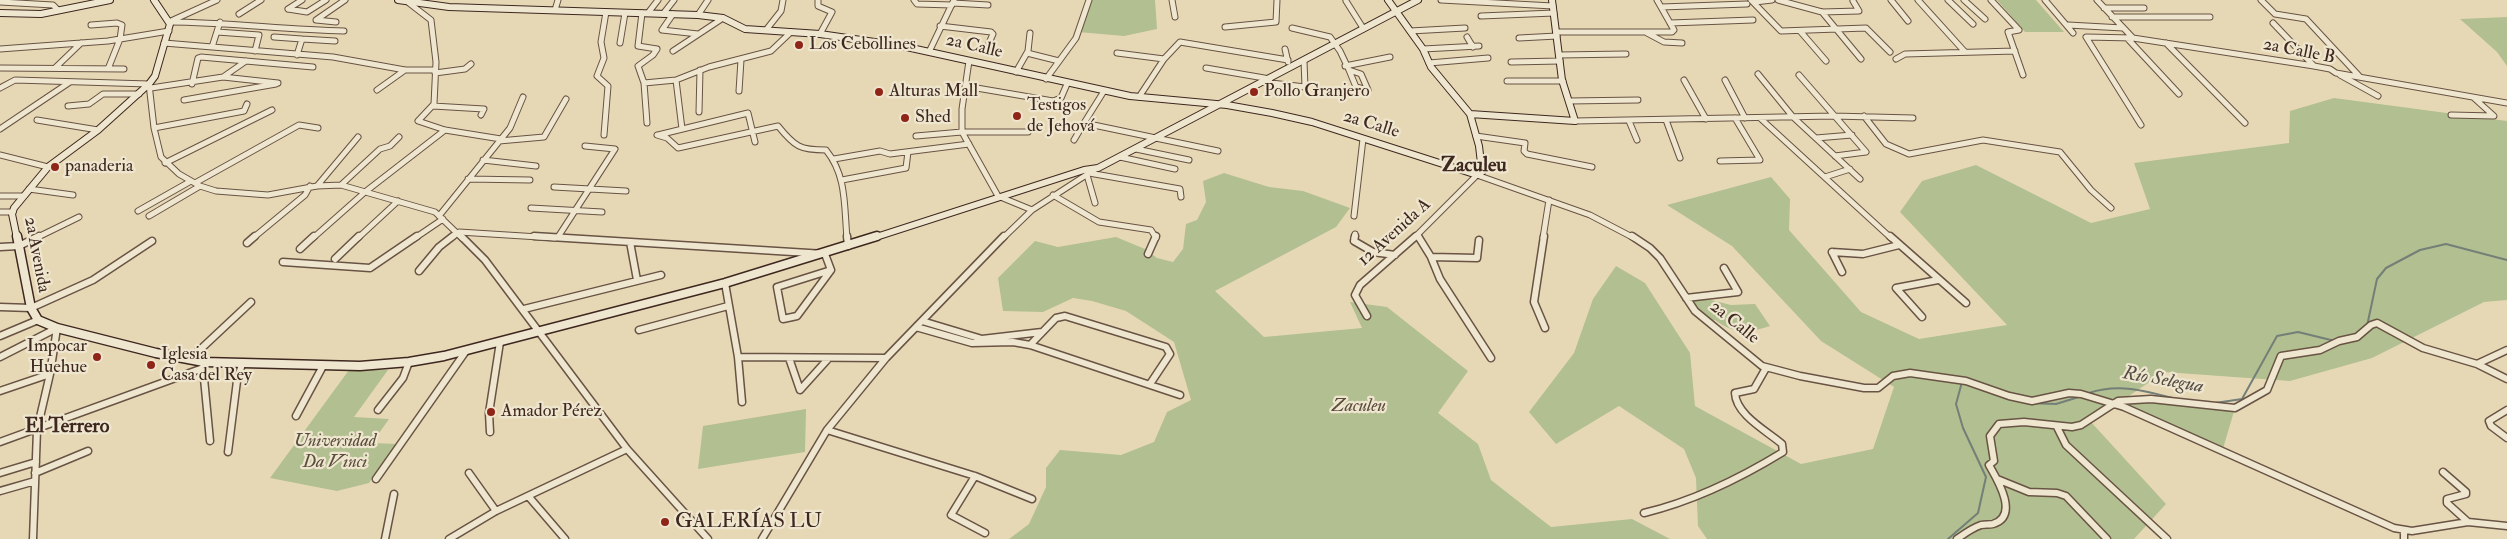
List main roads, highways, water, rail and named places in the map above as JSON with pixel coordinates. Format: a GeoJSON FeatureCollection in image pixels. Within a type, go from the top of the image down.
{"type":"FeatureCollection","features":[{"type":"Feature","properties":{"kind":"waterway","name":"Río Selegua"},"geometry":{"type":"LineString","coordinates":[[2367,326],[2377,279],[2386,268],[2420,250],[2446,244],[2507,260]]}},
{"type":"Feature","properties":{"kind":"waterway","name":"Río Selegua"},"geometry":{"type":"LineString","coordinates":[[2215,403],[2242,399],[2277,336],[2298,332],[2335,341]]}},
{"type":"Feature","properties":{"kind":"waterway","name":"Río Selegua"},"geometry":{"type":"LineString","coordinates":[[1948,539],[1978,513],[1986,477],[1963,428],[1956,404],[1962,382]]}},
{"type":"Feature","properties":{"kind":"waterway","name":"Río Selegua"},"geometry":{"type":"LineString","coordinates":[[2089,393],[2122,388],[2176,399]]}},
{"type":"Feature","properties":{"kind":"waterway","name":"Río Selegua"},"geometry":{"type":"LineString","coordinates":[[2029,403],[2056,404],[2082,396]]}},
{"type":"Feature","properties":{"kind":"place","name":"Los Cebollines"},"geometry":{"type":"Point","coordinates":[799,45]}},
{"type":"Feature","properties":{"kind":"place","name":"Alturas Mall"},"geometry":{"type":"Point","coordinates":[879,92]}},
{"type":"Feature","properties":{"kind":"place","name":"Pollo Granjero"},"geometry":{"type":"Point","coordinates":[1254,92]}},
{"type":"Feature","properties":{"kind":"place","name":"Testigos de Jehová"},"geometry":{"type":"Point","coordinates":[1017,116]}},
{"type":"Feature","properties":{"kind":"place","name":"Shed"},"geometry":{"type":"Point","coordinates":[905,118]}},
{"type":"Feature","properties":{"kind":"place","name":"panaderia"},"geometry":{"type":"Point","coordinates":[55,167]}},
{"type":"Feature","properties":{"kind":"place","name":"Impocar Huehue"},"geometry":{"type":"Point","coordinates":[97,357]}},
{"type":"Feature","properties":{"kind":"place","name":"Iglesia Casa del Rey"},"geometry":{"type":"Point","coordinates":[151,365]}},
{"type":"Feature","properties":{"kind":"place","name":"Amador Pérez"},"geometry":{"type":"Point","coordinates":[491,412]}},
{"type":"Feature","properties":{"kind":"place","name":"GALERÍAS LU"},"geometry":{"type":"Point","coordinates":[665,522]}},
{"type":"Feature","properties":{"kind":"district","name":"Zaculeu"},"geometry":{"type":"Point","coordinates":[1474,167]}},
{"type":"Feature","properties":{"kind":"district","name":"El Terrero"},"geometry":{"type":"Point","coordinates":[67,428]}},
{"type":"Feature","properties":{"kind":"park label","name":"Universidad Da Vinci"},"geometry":{"type":"Point","coordinates":[335,452]}}]}
